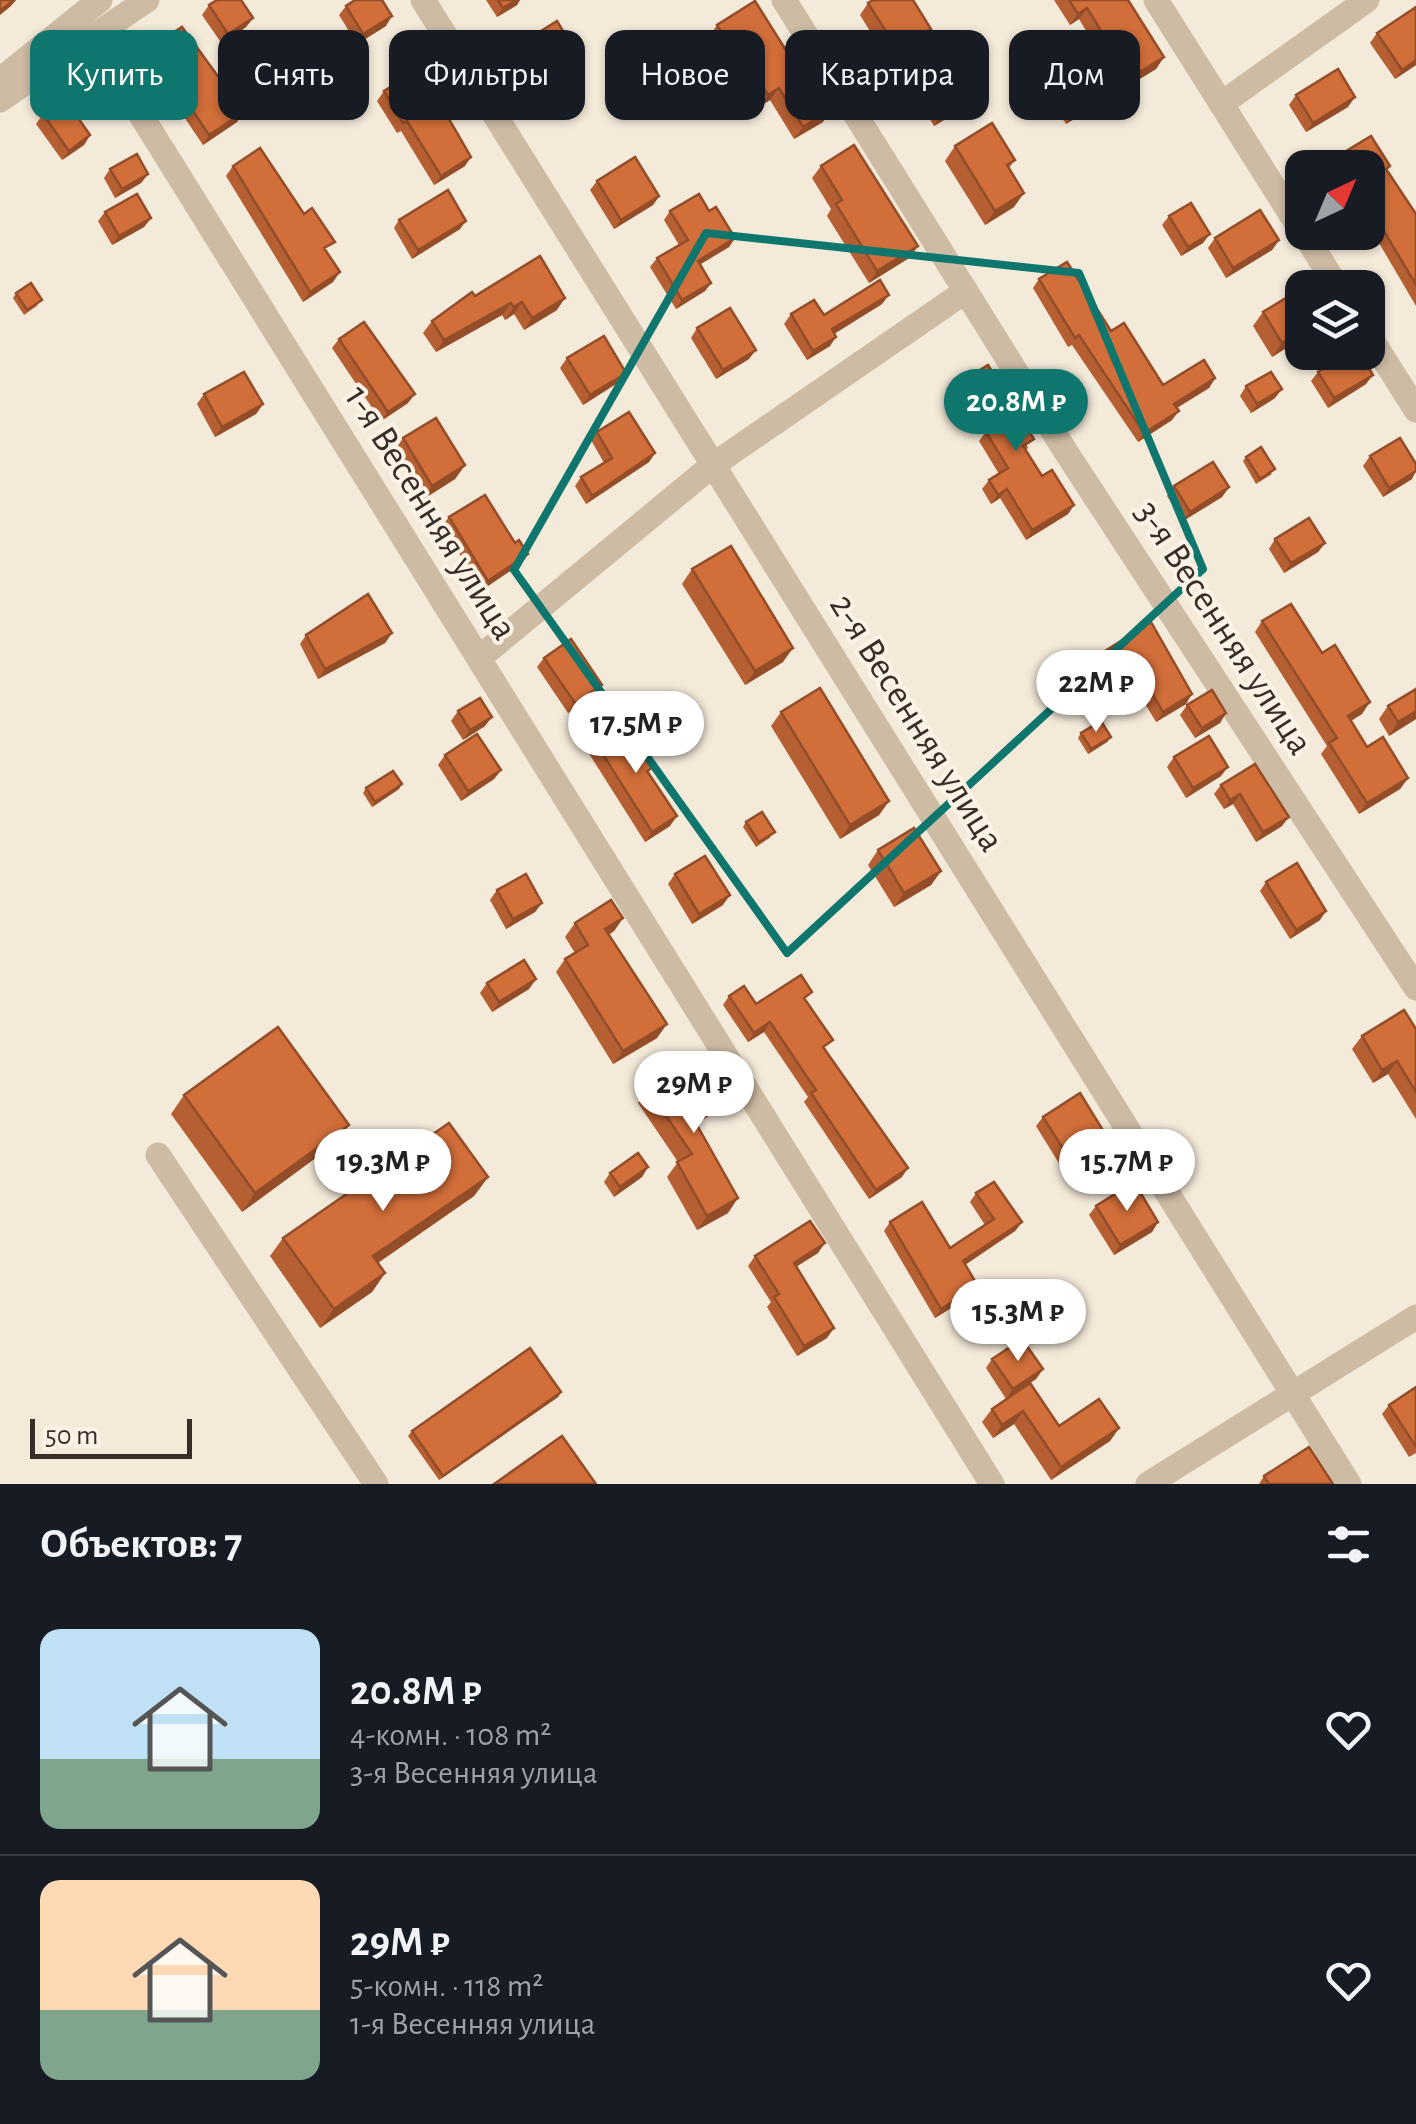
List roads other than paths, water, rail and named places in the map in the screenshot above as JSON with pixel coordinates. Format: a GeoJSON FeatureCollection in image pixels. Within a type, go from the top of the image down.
{"type":"FeatureCollection","features":[{"type":"Feature","properties":{"kind":"street"},"geometry":{"type":"LineString","coordinates":[[5,89],[100,0]]}},
{"type":"Feature","properties":{"kind":"street"},"geometry":{"type":"LineString","coordinates":[[105,30],[147,0]]}},
{"type":"Feature","properties":{"kind":"street","name":"2-я Весенняя улица"},"geometry":{"type":"LineString","coordinates":[[423,0],[1350,1484]]}},
{"type":"Feature","properties":{"kind":"street","name":"3-я Весенняя улица"},"geometry":{"type":"LineString","coordinates":[[784,0],[966,291],[1416,988]]}},
{"type":"Feature","properties":{"kind":"street"},"geometry":{"type":"LineString","coordinates":[[1156,0],[1285,204]]}},
{"type":"Feature","properties":{"kind":"street"},"geometry":{"type":"LineString","coordinates":[[1221,104],[1367,0]]}},
{"type":"Feature","properties":{"kind":"street"},"geometry":{"type":"LineString","coordinates":[[5,89],[30,75]]}},
{"type":"Feature","properties":{"kind":"street","name":"1-я Весенняя улица"},"geometry":{"type":"LineString","coordinates":[[145,120],[992,1484]]}},
{"type":"Feature","properties":{"kind":"street"},"geometry":{"type":"LineString","coordinates":[[478,658],[713,464],[966,291]]}},
{"type":"Feature","properties":{"kind":"street"},"geometry":{"type":"LineString","coordinates":[[1385,361],[1416,410]]}},
{"type":"Feature","properties":{"kind":"street"},"geometry":{"type":"LineString","coordinates":[[158,1155],[376,1484]]}},
{"type":"Feature","properties":{"kind":"street"},"geometry":{"type":"LineString","coordinates":[[1148,1484],[1416,1317]]}}]}
